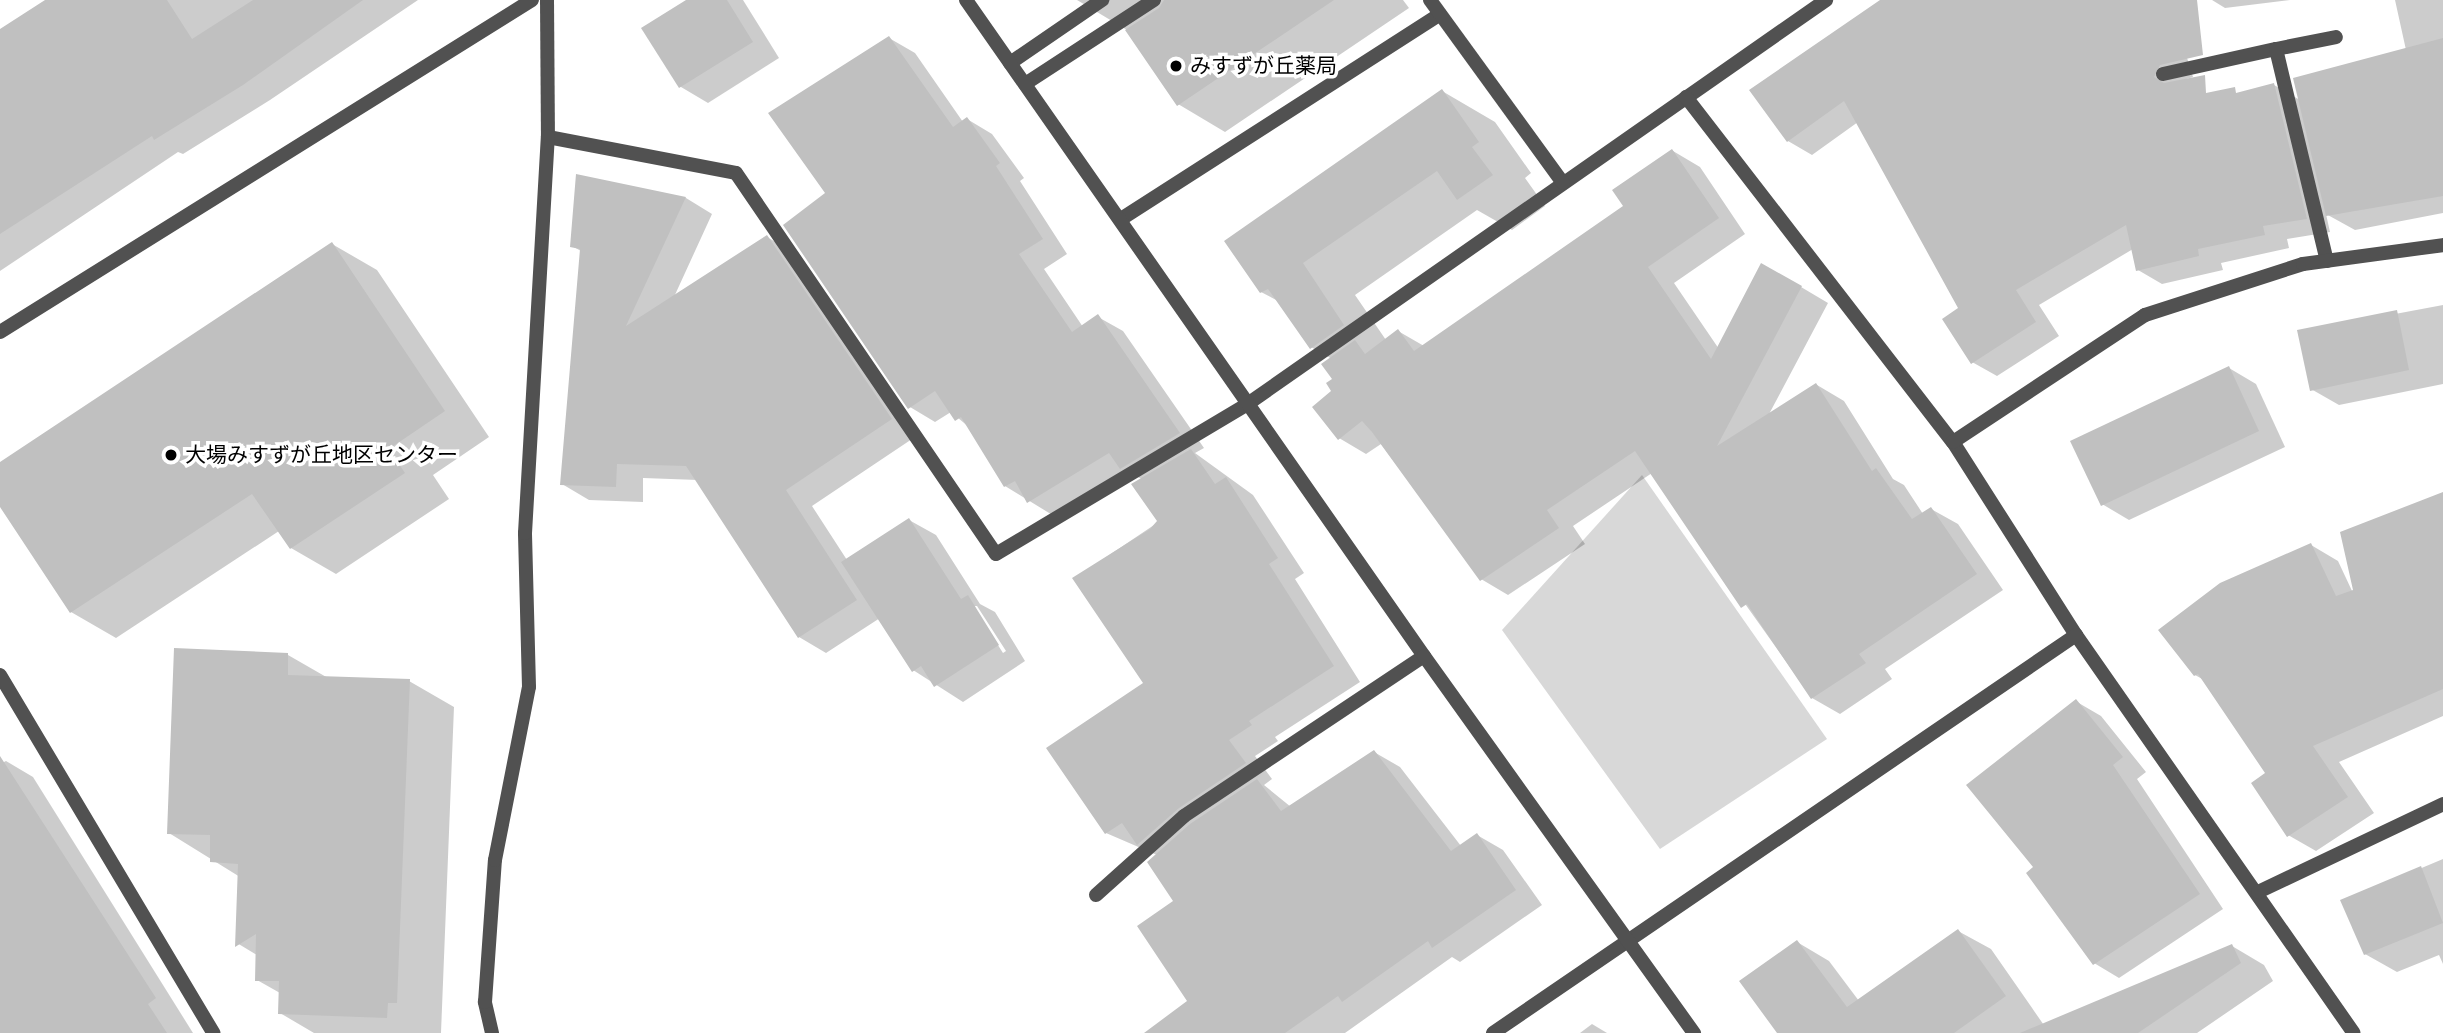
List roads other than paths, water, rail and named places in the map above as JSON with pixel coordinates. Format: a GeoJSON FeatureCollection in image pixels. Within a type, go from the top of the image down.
{"type":"FeatureCollection","features":[{"type":"Feature","properties":{"kind":"street"},"geometry":{"type":"LineString","coordinates":[[0,332],[532,0]]}},
{"type":"Feature","properties":{"kind":"street"},"geometry":{"type":"LineString","coordinates":[[492,1033],[485,1002],[495,860],[529,687],[525,533],[548,137],[547,0]]}},
{"type":"Feature","properties":{"kind":"street"},"geometry":{"type":"LineString","coordinates":[[966,0],[1424,656],[1694,1033]]}},
{"type":"Feature","properties":{"kind":"street"},"geometry":{"type":"LineString","coordinates":[[1010,63],[1102,0]]}},
{"type":"Feature","properties":{"kind":"street"},"geometry":{"type":"LineString","coordinates":[[1025,85],[1154,0]]}},
{"type":"Feature","properties":{"kind":"street"},"geometry":{"type":"LineString","coordinates":[[1430,0],[1563,183]]}},
{"type":"Feature","properties":{"kind":"street"},"geometry":{"type":"LineString","coordinates":[[548,137],[736,173],[996,554],[1249,403],[1826,0]]}},
{"type":"Feature","properties":{"kind":"street"},"geometry":{"type":"LineString","coordinates":[[1121,219],[1440,14]]}},
{"type":"Feature","properties":{"kind":"street"},"geometry":{"type":"LineString","coordinates":[[2163,74],[2336,37]]}},
{"type":"Feature","properties":{"kind":"street"},"geometry":{"type":"LineString","coordinates":[[2276,49],[2327,261]]}},
{"type":"Feature","properties":{"kind":"street"},"geometry":{"type":"LineString","coordinates":[[1686,97],[1953,442],[2076,635],[2354,1033]]}},
{"type":"Feature","properties":{"kind":"street"},"geometry":{"type":"LineString","coordinates":[[1953,442],[2145,315],[2327,261],[2443,246]]}},
{"type":"Feature","properties":{"kind":"street"},"geometry":{"type":"LineString","coordinates":[[1493,1033],[2076,635]]}},
{"type":"Feature","properties":{"kind":"street"},"geometry":{"type":"LineString","coordinates":[[1096,895],[1184,816],[1424,656]]}},
{"type":"Feature","properties":{"kind":"street"},"geometry":{"type":"LineString","coordinates":[[1,678],[213,1033]]}},
{"type":"Feature","properties":{"kind":"street"},"geometry":{"type":"LineString","coordinates":[[2258,892],[2443,804]]}},
{"type":"Feature","properties":{"kind":"place","name":"みすずが丘薬局"},"geometry":{"type":"Point","coordinates":[1176,66]}},
{"type":"Feature","properties":{"kind":"place","name":"大場みすずが丘地区センター"},"geometry":{"type":"Point","coordinates":[171,455]}}]}
